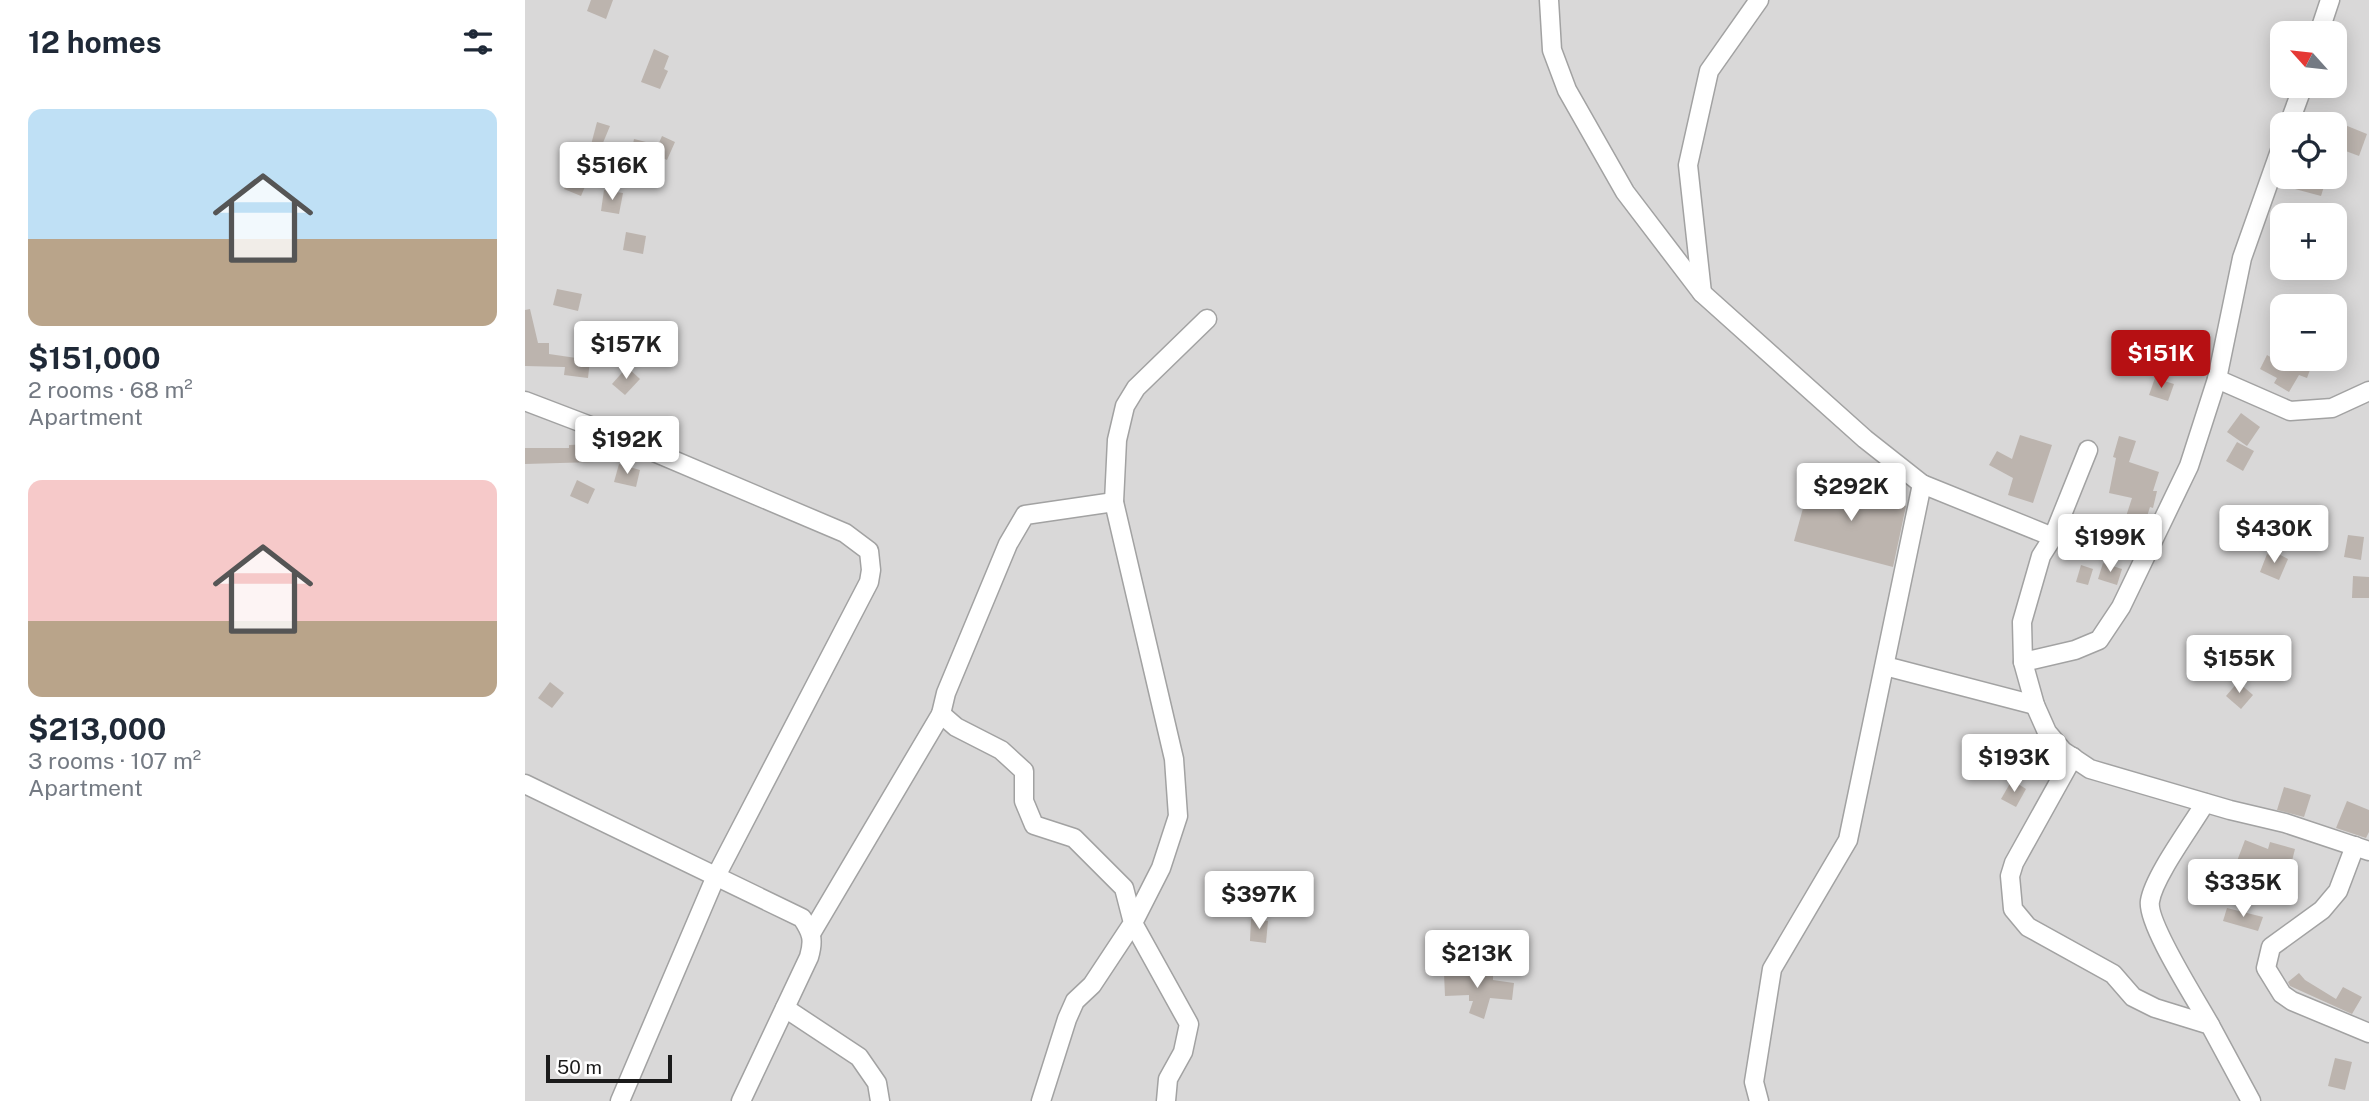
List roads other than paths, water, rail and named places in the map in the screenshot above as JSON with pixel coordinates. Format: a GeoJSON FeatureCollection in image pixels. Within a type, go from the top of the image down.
{"type":"FeatureCollection","features":[{"type":"Feature","properties":{"kind":"street"},"geometry":{"type":"LineString","coordinates":[[1549,0],[1552,50],[1567,90],[1625,192],[1702,293],[1865,439],[1922,484],[2053,537]]}},
{"type":"Feature","properties":{"kind":"street"},"geometry":{"type":"LineString","coordinates":[[1702,293],[1688,165],[1709,71],[1759,0]]}},
{"type":"Feature","properties":{"kind":"street"},"geometry":{"type":"LineString","coordinates":[[2323,21],[2330,0]]}},
{"type":"Feature","properties":{"kind":"street"},"geometry":{"type":"LineString","coordinates":[[2023,662],[2075,650],[2099,640],[2121,607],[2189,466],[2217,379],[2242,258],[2270,179]]}},
{"type":"Feature","properties":{"kind":"street"},"geometry":{"type":"LineString","coordinates":[[1041,1101],[1075,1001],[1092,985],[1133,923],[1161,868],[1178,816],[1174,759],[1114,502],[1117,440],[1125,406],[1136,388],[1207,319]]}},
{"type":"Feature","properties":{"kind":"street"},"geometry":{"type":"LineString","coordinates":[[2217,379],[2290,411],[2332,408],[2369,391]]}},
{"type":"Feature","properties":{"kind":"street"},"geometry":{"type":"LineString","coordinates":[[525,401],[614,435],[845,533],[869,551],[869,582],[716,876],[620,1101]]}},
{"type":"Feature","properties":{"kind":"street"},"geometry":{"type":"LineString","coordinates":[[2088,450],[2053,537],[2041,556],[2022,622],[2023,662],[2035,705],[2047,732],[2063,751],[2090,769],[2285,823],[2362,849],[2338,891],[2322,910],[2271,947],[2266,968],[2282,994],[2292,1001],[2369,1033]]}},
{"type":"Feature","properties":{"kind":"street"},"geometry":{"type":"LineString","coordinates":[[1759,1101],[1754,1082],[1772,969],[1847,840],[1922,484]]}},
{"type":"Feature","properties":{"kind":"street"},"geometry":{"type":"LineString","coordinates":[[812,932],[941,714],[946,693],[1008,544],[1025,515],[1114,502]]}},
{"type":"Feature","properties":{"kind":"street"},"geometry":{"type":"LineString","coordinates":[[1885,666],[2035,705]]}},
{"type":"Feature","properties":{"kind":"street"},"geometry":{"type":"LineString","coordinates":[[941,714],[956,727],[1001,750],[1024,771],[1024,801],[1034,825],[1074,838],[1124,888],[1133,923],[1189,1024],[1183,1052],[1168,1079],[1165,1101]]}},
{"type":"Feature","properties":{"kind":"street"},"geometry":{"type":"LineString","coordinates":[[2073,757],[2014,863],[2010,876],[2013,909],[2028,927],[2113,974],[2133,997],[2155,1008],[2210,1025]]}},
{"type":"Feature","properties":{"kind":"street"},"geometry":{"type":"LineString","coordinates":[[525,784],[803,918],[812,932],[813,944],[809,957],[741,1101]]}},
{"type":"Feature","properties":{"kind":"street"},"geometry":{"type":"LineString","coordinates":[[2205,803],[2154,886],[2149,904],[2153,923],[2251,1101]]}},
{"type":"Feature","properties":{"kind":"street"},"geometry":{"type":"LineString","coordinates":[[785,1008],[859,1057],[877,1083],[880,1101]]}}]}
